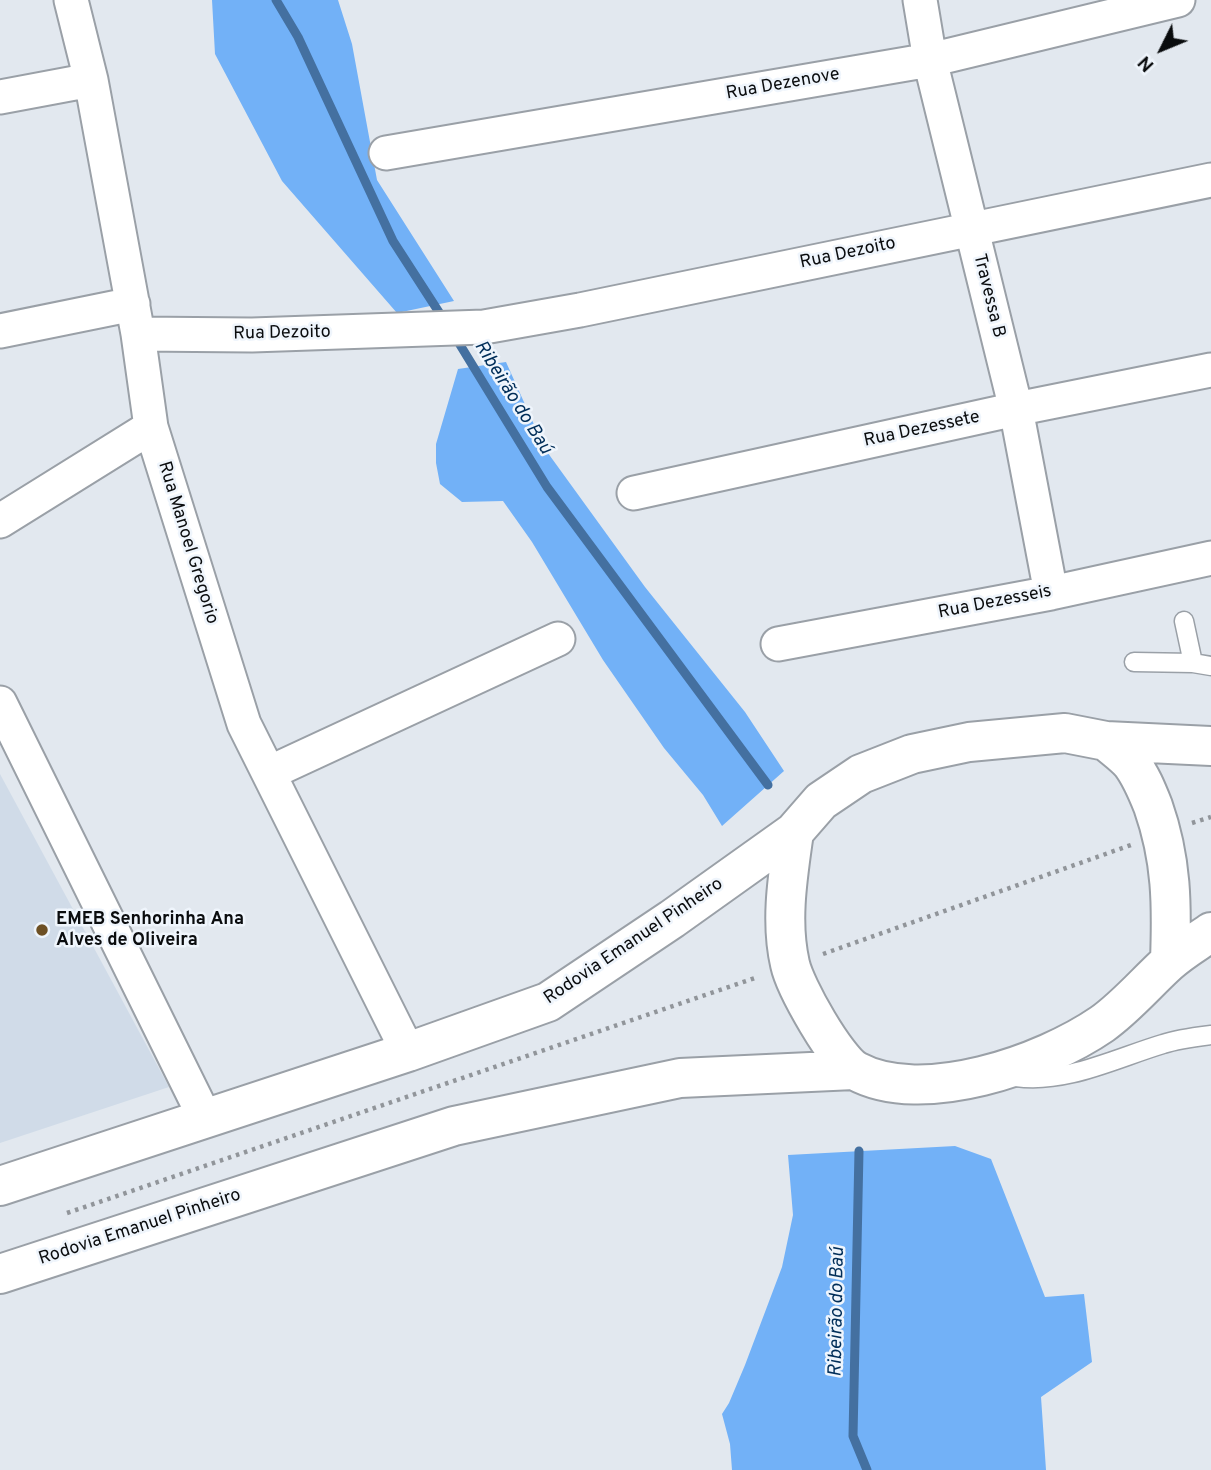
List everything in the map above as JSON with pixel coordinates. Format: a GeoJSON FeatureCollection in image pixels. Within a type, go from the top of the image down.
{"type":"FeatureCollection","features":[{"type":"Feature","properties":{"kind":"main road","name":"Rodovia Emanuel Pinheiro"},"geometry":{"type":"LineString","coordinates":[[0,1186],[408,1052],[548,1002],[672,919],[794,832],[821,801],[861,774],[912,754],[969,742],[1065,733],[1106,741],[1211,746]]}},
{"type":"Feature","properties":{"kind":"main road"},"geometry":{"type":"LineString","coordinates":[[1106,741],[1130,762],[1145,786],[1163,833],[1169,861],[1172,898],[1170,961]]}},
{"type":"Feature","properties":{"kind":"main road"},"geometry":{"type":"LineString","coordinates":[[794,832],[786,895],[786,938],[790,966],[809,1008],[854,1070],[886,1081],[925,1085],[1003,1072],[1057,1050],[1102,1024],[1170,961],[1211,932]]}},
{"type":"Feature","properties":{"kind":"main road","name":"Rodovia Emanuel Pinheiro"},"geometry":{"type":"LineString","coordinates":[[0,1274],[454,1126],[680,1078],[854,1070]]}},
{"type":"Feature","properties":{"kind":"street","name":"Rua Manoel Gregorio"},"geometry":{"type":"LineString","coordinates":[[71,0],[91,80],[136,319],[151,427],[244,724],[408,1052]]}},
{"type":"Feature","properties":{"kind":"street","name":"Travessa B"},"geometry":{"type":"LineString","coordinates":[[920,0],[930,60],[1016,409],[1051,593]]}},
{"type":"Feature","properties":{"kind":"street","name":"Rua Dezenove"},"geometry":{"type":"LineString","coordinates":[[386,153],[930,60],[1178,0]]}},
{"type":"Feature","properties":{"kind":"street"},"geometry":{"type":"LineString","coordinates":[[0,97],[91,80]]}},
{"type":"Feature","properties":{"kind":"street","name":"Rua Dezoito"},"geometry":{"type":"LineString","coordinates":[[0,331],[136,319],[252,335],[484,327],[580,310],[1211,180]]}},
{"type":"Feature","properties":{"kind":"street","name":"Rua Dezessete"},"geometry":{"type":"LineString","coordinates":[[634,493],[1016,409],[1211,370]]}},
{"type":"Feature","properties":{"kind":"street"},"geometry":{"type":"LineString","coordinates":[[0,521],[151,427]]}},
{"type":"Feature","properties":{"kind":"street","name":"Rua Dezesseis"},"geometry":{"type":"LineString","coordinates":[[778,644],[1051,593],[1211,558]]}},
{"type":"Feature","properties":{"kind":"street"},"geometry":{"type":"LineString","coordinates":[[269,773],[558,639]]}},
{"type":"Feature","properties":{"kind":"street"},"geometry":{"type":"LineString","coordinates":[[0,703],[205,1118]]}},
{"type":"Feature","properties":{"kind":"lane"},"geometry":{"type":"LineString","coordinates":[[1184,621],[1193,663]]}},
{"type":"Feature","properties":{"kind":"lane"},"geometry":{"type":"LineString","coordinates":[[1134,662],[1211,666]]}},
{"type":"Feature","properties":{"kind":"lane"},"geometry":{"type":"LineString","coordinates":[[1003,1072],[1018,1077],[1043,1078],[1107,1063],[1165,1043],[1211,1035]]}},
{"type":"Feature","properties":{"kind":"path"},"geometry":{"type":"LineString","coordinates":[[64,1214],[790,966],[1211,817]]}},
{"type":"Feature","properties":{"kind":"path"},"geometry":{"type":"LineString","coordinates":[[257,1101],[284,1182]]}},
{"type":"Feature","properties":{"kind":"shaded area"},"geometry":{"type":"Polygon","coordinates":[[[212,0],[338,0],[352,44],[377,180],[454,301],[397,313],[282,181],[215,54],[212,0]]]}},
{"type":"Feature","properties":{"kind":"shaded area"},"geometry":{"type":"Polygon","coordinates":[[[506,362],[545,449],[645,587],[745,712],[784,771],[722,826],[703,795],[664,748],[603,660],[532,542],[503,501],[462,502],[440,484],[436,444],[458,369],[506,362]]]}},
{"type":"Feature","properties":{"kind":"shaded area","name":"EMEB Senhorinha Ana Alves de Oliveira"},"geometry":{"type":"Polygon","coordinates":[[[0,774],[169,1087],[0,1143],[0,774]]]}},
{"type":"Feature","properties":{"kind":"shaded area"},"geometry":{"type":"Polygon","coordinates":[[[955,1146],[991,1159],[1045,1297],[1084,1294],[1092,1362],[1041,1397],[1046,1470],[732,1470],[730,1444],[722,1414],[745,1365],[782,1267],[793,1215],[788,1155],[955,1146]]]}},
{"type":"Feature","properties":{"kind":"waterway","name":"Ribeirão do Baú"},"geometry":{"type":"LineString","coordinates":[[276,0],[298,37],[393,241],[444,320]]}},
{"type":"Feature","properties":{"kind":"waterway","name":"Ribeirão do Baú"},"geometry":{"type":"LineString","coordinates":[[454,335],[547,487],[768,785]]}},
{"type":"Feature","properties":{"kind":"waterway","name":"Ribeirão do Baú"},"geometry":{"type":"LineString","coordinates":[[859,1151],[853,1436],[867,1470]]}},
{"type":"Feature","properties":{"kind":"place","name":"EMEB Senhorinha Ana Alves de Oliveira"},"geometry":{"type":"Point","coordinates":[42,930]}}]}
